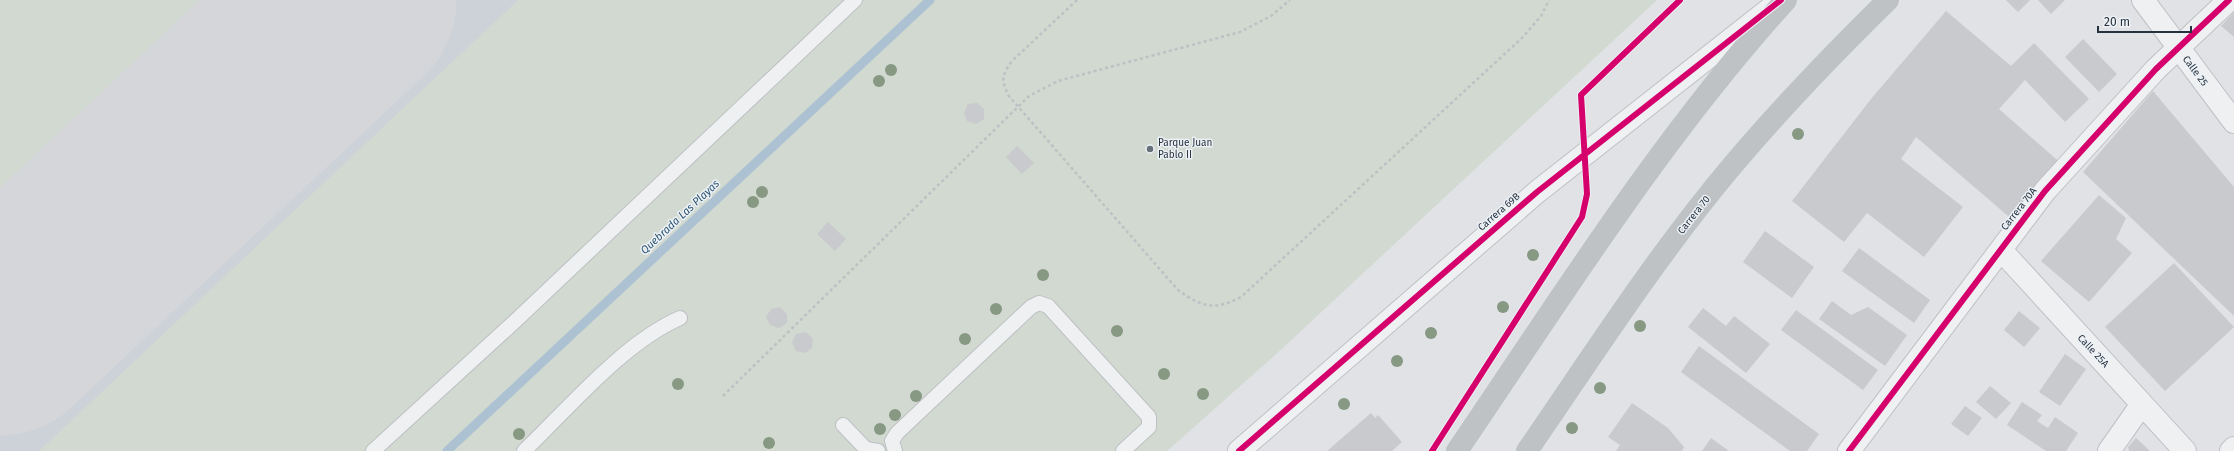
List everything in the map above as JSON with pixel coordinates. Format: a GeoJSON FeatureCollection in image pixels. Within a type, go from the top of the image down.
{"type":"FeatureCollection","features":[{"type":"Feature","properties":{"kind":"main road"},"geometry":{"type":"LineString","coordinates":[[1457,451],[1629,199],[1719,79],[1786,0]]}},
{"type":"Feature","properties":{"kind":"main road","name":"Carrera 70"},"geometry":{"type":"LineString","coordinates":[[1527,451],[1677,236],[1732,166],[1791,99],[1888,0]]}},
{"type":"Feature","properties":{"kind":"street","name":"Carrera 69B"},"geometry":{"type":"LineString","coordinates":[[1239,451],[1543,187],[1781,0]]}},
{"type":"Feature","properties":{"kind":"street","name":"Calle 25"},"geometry":{"type":"LineString","coordinates":[[2143,0],[2234,122]]}},
{"type":"Feature","properties":{"kind":"street","name":"Carrera 70A"},"geometry":{"type":"LineString","coordinates":[[1849,451],[2045,191],[2177,47],[2229,0]]}},
{"type":"Feature","properties":{"kind":"street","name":"Calle 25A"},"geometry":{"type":"LineString","coordinates":[[2001,250],[2185,451]]}},
{"type":"Feature","properties":{"kind":"street"},"geometry":{"type":"LineString","coordinates":[[2109,451],[2142,404]]}},
{"type":"Feature","properties":{"kind":"street"},"geometry":{"type":"LineString","coordinates":[[2231,451],[2234,448]]}},
{"type":"Feature","properties":{"kind":"lane"},"geometry":{"type":"LineString","coordinates":[[373,451],[512,324],[855,0]]}},
{"type":"Feature","properties":{"kind":"lane"},"geometry":{"type":"LineString","coordinates":[[843,425],[866,449],[886,450],[897,433],[1031,307],[1039,303],[1048,306],[1149,417],[1149,427],[1123,451]]}},
{"type":"Feature","properties":{"kind":"lane"},"geometry":{"type":"LineString","coordinates":[[524,451],[620,358],[643,339],[680,318]]}},
{"type":"Feature","properties":{"kind":"path"},"geometry":{"type":"LineString","coordinates":[[1077,0],[1012,61],[1004,72],[1003,84],[1008,94],[1018,106],[1178,290],[1194,303],[1226,306],[1241,297],[1522,38],[1541,16],[1549,0]]}},
{"type":"Feature","properties":{"kind":"path"},"geometry":{"type":"LineString","coordinates":[[723,396],[1029,96],[1058,81],[1240,32],[1270,16],[1290,0]]}},
{"type":"Feature","properties":{"kind":"shaded area"},"geometry":{"type":"Polygon","coordinates":[[[0,0],[958,0],[486,451],[0,451],[0,0]]]}},
{"type":"Feature","properties":{"kind":"shaded area"},"geometry":{"type":"Polygon","coordinates":[[[0,0],[218,0],[0,207],[0,0]]]}},
{"type":"Feature","properties":{"kind":"shaded area","name":"Parque Juan Pablo II"},"geometry":{"type":"Polygon","coordinates":[[[518,0],[1657,0],[1274,356],[1167,451],[39,451],[518,0]]]}},
{"type":"Feature","properties":{"kind":"building"},"geometry":{"type":"Polygon","coordinates":[[[2006,0],[2030,0],[2018,12],[2006,0]]]}},
{"type":"Feature","properties":{"kind":"building"},"geometry":{"type":"Polygon","coordinates":[[[2038,0],[2065,0],[2051,14],[2038,0]]]}},
{"type":"Feature","properties":{"kind":"building"},"geometry":{"type":"Polygon","coordinates":[[[1946,11],[2011,66],[2034,43],[2089,99],[2065,122],[2025,80],[1999,109],[2064,166],[2015,222],[1916,137],[1901,159],[1963,207],[1924,257],[1867,213],[1844,242],[1792,201],[1871,99],[1946,11]]]}},
{"type":"Feature","properties":{"kind":"building"},"geometry":{"type":"Polygon","coordinates":[[[2234,12],[2234,37],[2221,26],[2234,12]]]}},
{"type":"Feature","properties":{"kind":"building"},"geometry":{"type":"Polygon","coordinates":[[[2083,39],[2117,74],[2099,92],[2065,57],[2083,39]]]}},
{"type":"Feature","properties":{"kind":"building"},"geometry":{"type":"Polygon","coordinates":[[[2153,91],[2234,187],[2234,316],[2083,172],[2153,91]]]}},
{"type":"Feature","properties":{"kind":"building"},"geometry":{"type":"Polygon","coordinates":[[[977,103],[984,109],[984,119],[976,124],[967,121],[964,113],[968,104],[977,103]]]}},
{"type":"Feature","properties":{"kind":"building"},"geometry":{"type":"Polygon","coordinates":[[[1017,146],[1034,163],[1022,174],[1006,157],[1017,146]]]}},
{"type":"Feature","properties":{"kind":"building"},"geometry":{"type":"Polygon","coordinates":[[[2099,195],[2126,218],[2116,239],[2132,253],[2089,302],[2041,261],[2099,195]]]}},
{"type":"Feature","properties":{"kind":"building"},"geometry":{"type":"Polygon","coordinates":[[[828,222],[846,239],[835,251],[817,234],[828,222]]]}},
{"type":"Feature","properties":{"kind":"building"},"geometry":{"type":"Polygon","coordinates":[[[1765,231],[1814,267],[1792,298],[1743,262],[1765,231]]]}},
{"type":"Feature","properties":{"kind":"building"},"geometry":{"type":"Polygon","coordinates":[[[1859,248],[1930,300],[1914,323],[1842,271],[1859,248]]]}},
{"type":"Feature","properties":{"kind":"building"},"geometry":{"type":"Polygon","coordinates":[[[2174,263],[2234,327],[2165,391],[2105,327],[2174,263]]]}},
{"type":"Feature","properties":{"kind":"building"},"geometry":{"type":"Polygon","coordinates":[[[1832,301],[1851,315],[1868,307],[1907,335],[1885,366],[1819,319],[1832,301]]]}},
{"type":"Feature","properties":{"kind":"building"},"geometry":{"type":"Polygon","coordinates":[[[780,307],[787,314],[787,323],[779,328],[770,325],[766,317],[771,309],[780,307]]]}},
{"type":"Feature","properties":{"kind":"building"},"geometry":{"type":"Polygon","coordinates":[[[1703,308],[1726,326],[1734,316],[1770,344],[1746,373],[1688,327],[1703,308]]]}},
{"type":"Feature","properties":{"kind":"building"},"geometry":{"type":"Polygon","coordinates":[[[1796,310],[1878,370],[1863,390],[1781,330],[1796,310]]]}},
{"type":"Feature","properties":{"kind":"building"},"geometry":{"type":"Polygon","coordinates":[[[2019,311],[2040,328],[2024,347],[2004,330],[2019,311]]]}},
{"type":"Feature","properties":{"kind":"building"},"geometry":{"type":"Polygon","coordinates":[[[806,332],[813,339],[812,348],[805,353],[796,351],[792,342],[796,334],[806,332]]]}},
{"type":"Feature","properties":{"kind":"building"},"geometry":{"type":"Polygon","coordinates":[[[1699,346],[1819,434],[1807,451],[1790,451],[1681,372],[1699,346]]]}},
{"type":"Feature","properties":{"kind":"building"},"geometry":{"type":"Polygon","coordinates":[[[2065,354],[2086,369],[2060,406],[2039,392],[2065,354]]]}},
{"type":"Feature","properties":{"kind":"building"},"geometry":{"type":"Polygon","coordinates":[[[1990,386],[2011,403],[1996,419],[1976,402],[1990,386]]]}},
{"type":"Feature","properties":{"kind":"building"},"geometry":{"type":"Polygon","coordinates":[[[2022,402],[2042,415],[2037,421],[2048,428],[2055,417],[2078,433],[2066,451],[2046,451],[2007,425],[2022,402]]]}},
{"type":"Feature","properties":{"kind":"building"},"geometry":{"type":"Polygon","coordinates":[[[1632,403],[1668,428],[1684,447],[1682,451],[1616,451],[1620,445],[1608,437],[1632,403]]]}},
{"type":"Feature","properties":{"kind":"building"},"geometry":{"type":"Polygon","coordinates":[[[1965,406],[1982,418],[1968,436],[1951,424],[1965,406]]]}},
{"type":"Feature","properties":{"kind":"building"},"geometry":{"type":"Polygon","coordinates":[[[1371,413],[1375,418],[1378,415],[1402,442],[1392,451],[1327,451],[1371,413]]]}},
{"type":"Feature","properties":{"kind":"building"},"geometry":{"type":"Polygon","coordinates":[[[1711,438],[1729,451],[1702,451],[1711,438]]]}},
{"type":"Feature","properties":{"kind":"building"},"geometry":{"type":"Polygon","coordinates":[[[2136,438],[2150,451],[2129,451],[2128,447],[2136,438]]]}},
{"type":"Feature","properties":{"kind":"waterway","name":"Quebrada Las Playas"},"geometry":{"type":"LineString","coordinates":[[447,451],[930,0]]}},
{"type":"Feature","properties":{"kind":"runway"},"geometry":{"type":"LineString","coordinates":[[0,331],[352,0]]}},
{"type":"Feature","properties":{"kind":"cycle path"},"geometry":{"type":"LineString","coordinates":[[1432,451],[1582,217],[1587,194],[1581,95],[1680,0]]}},
{"type":"Feature","properties":{"kind":"cycle path"},"geometry":{"type":"LineString","coordinates":[[1239,451],[1537,192],[1781,0]]}},
{"type":"Feature","properties":{"kind":"cycle path"},"geometry":{"type":"LineString","coordinates":[[1849,451],[2045,191],[2156,69],[2229,0]]}},
{"type":"Feature","properties":{"kind":"place","name":"Parque Juan Pablo II"},"geometry":{"type":"Point","coordinates":[1150,149]}}]}
